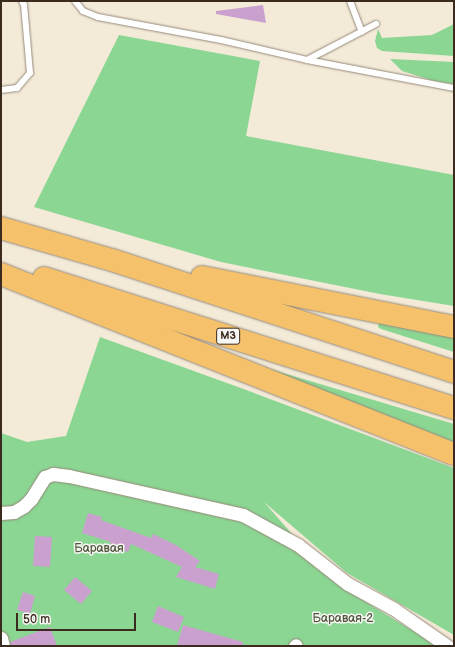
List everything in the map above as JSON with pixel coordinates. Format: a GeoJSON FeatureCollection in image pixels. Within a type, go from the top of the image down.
{"type":"FeatureCollection","features":[{"type":"Feature","properties":{"kind":"highway"},"geometry":{"type":"LineString","coordinates":[[1,228],[112,260],[454,372]]}},
{"type":"Feature","properties":{"kind":"highway"},"geometry":{"type":"LineString","coordinates":[[112,260],[454,327]]}},
{"type":"Feature","properties":{"kind":"highway","name":"М3"},"geometry":{"type":"LineString","coordinates":[[1,264],[454,408]]}},
{"type":"Feature","properties":{"kind":"highway"},"geometry":{"type":"LineString","coordinates":[[1,274],[454,454]]}},
{"type":"Feature","properties":{"kind":"street"},"geometry":{"type":"LineString","coordinates":[[1,513],[14,512],[24,506],[45,477],[53,474],[76,477],[243,515],[298,545],[348,584],[394,609],[447,646]]}},
{"type":"Feature","properties":{"kind":"street"},"geometry":{"type":"LineString","coordinates":[[1,638],[3,646]]}},
{"type":"Feature","properties":{"kind":"lane"},"geometry":{"type":"LineString","coordinates":[[1,90],[17,88],[30,73],[24,5],[22,1]]}},
{"type":"Feature","properties":{"kind":"lane"},"geometry":{"type":"LineString","coordinates":[[75,1],[83,11],[98,17],[221,40],[307,60],[454,88]]}},
{"type":"Feature","properties":{"kind":"lane"},"geometry":{"type":"LineString","coordinates":[[350,1],[362,32]]}},
{"type":"Feature","properties":{"kind":"lane"},"geometry":{"type":"LineString","coordinates":[[307,60],[376,24]]}},
{"type":"Feature","properties":{"kind":"green space"},"geometry":{"type":"Polygon","coordinates":[[[454,24],[454,56],[382,51],[377,48],[375,41],[378,29],[382,38],[432,35],[454,24]]]}},
{"type":"Feature","properties":{"kind":"green space"},"geometry":{"type":"Polygon","coordinates":[[[119,35],[260,61],[246,136],[454,175],[454,306],[380,294],[221,262],[34,207],[119,35]]]}},
{"type":"Feature","properties":{"kind":"green space"},"geometry":{"type":"Polygon","coordinates":[[[390,59],[454,62],[454,84],[434,81],[402,71],[390,59]]]}},
{"type":"Feature","properties":{"kind":"green space"},"geometry":{"type":"Polygon","coordinates":[[[379,323],[454,338],[454,352],[381,329],[378,327],[379,323]]]}},
{"type":"Feature","properties":{"kind":"green space"},"geometry":{"type":"Polygon","coordinates":[[[100,337],[454,468],[454,635],[347,573],[264,502],[336,584],[438,646],[1,646],[1,433],[27,442],[66,436],[100,337]]]}},
{"type":"Feature","properties":{"kind":"green space"},"geometry":{"type":"Polygon","coordinates":[[[236,359],[454,424],[454,445],[236,359]]]}},
{"type":"Feature","properties":{"kind":"building"},"geometry":{"type":"Polygon","coordinates":[[[263,5],[266,23],[216,14],[216,11],[263,5]]]}},
{"type":"Feature","properties":{"kind":"building"},"geometry":{"type":"Polygon","coordinates":[[[88,513],[102,517],[101,520],[151,538],[153,534],[176,545],[200,561],[195,567],[219,574],[215,589],[176,577],[182,567],[131,544],[128,552],[109,546],[111,542],[82,533],[88,513]]]}},
{"type":"Feature","properties":{"kind":"building"},"geometry":{"type":"Polygon","coordinates":[[[35,536],[52,537],[50,567],[33,566],[35,536]]]}},
{"type":"Feature","properties":{"kind":"building"},"geometry":{"type":"Polygon","coordinates":[[[75,577],[92,591],[81,604],[64,590],[75,577]]]}},
{"type":"Feature","properties":{"kind":"building"},"geometry":{"type":"Polygon","coordinates":[[[23,592],[35,596],[30,614],[17,610],[23,592]]]}},
{"type":"Feature","properties":{"kind":"building"},"geometry":{"type":"Polygon","coordinates":[[[158,606],[184,617],[178,632],[152,622],[158,606]]]}},
{"type":"Feature","properties":{"kind":"building"},"geometry":{"type":"Polygon","coordinates":[[[183,625],[243,642],[243,646],[177,646],[183,625]]]}},
{"type":"Feature","properties":{"kind":"building"},"geometry":{"type":"Polygon","coordinates":[[[50,627],[57,646],[11,646],[10,642],[50,627]]]}},
{"type":"Feature","properties":{"kind":"park label","name":"Баравая"},"geometry":{"type":"Point","coordinates":[99,549]}},
{"type":"Feature","properties":{"kind":"park label","name":"Баравая-2"},"geometry":{"type":"Point","coordinates":[343,619]}}]}
